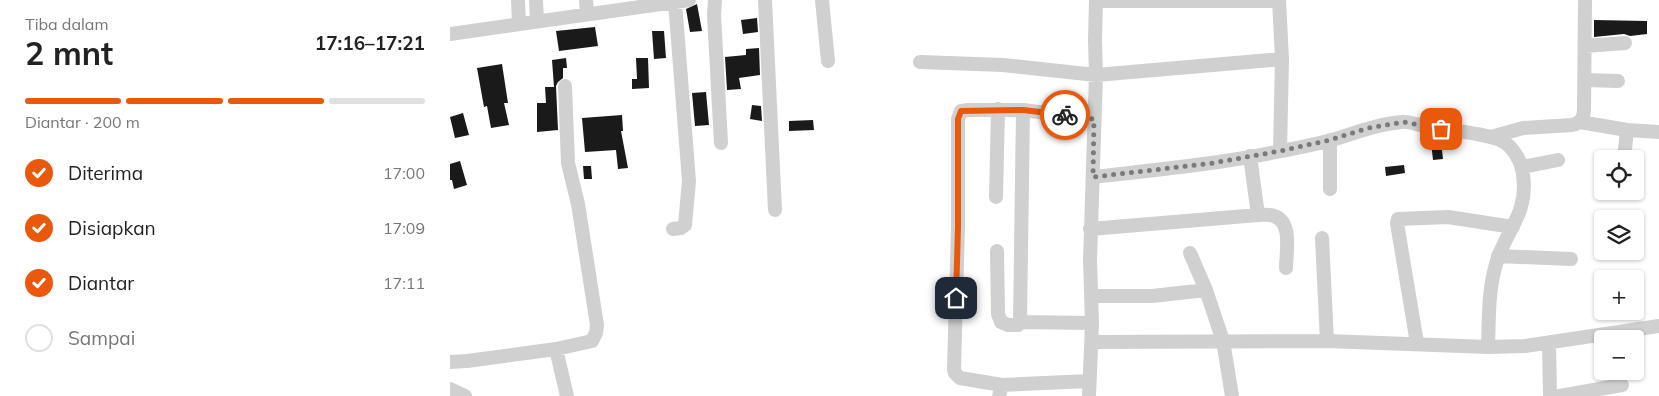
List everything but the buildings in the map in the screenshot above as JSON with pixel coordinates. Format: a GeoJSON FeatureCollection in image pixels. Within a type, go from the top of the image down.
{"type":"FeatureCollection","features":[{"type":"Feature","properties":{"kind":"street"},"geometry":{"type":"LineString","coordinates":[[518,0],[519,24]]}},
{"type":"Feature","properties":{"kind":"street"},"geometry":{"type":"LineString","coordinates":[[536,0],[537,21]]}},
{"type":"Feature","properties":{"kind":"street"},"geometry":{"type":"LineString","coordinates":[[586,0],[587,14]]}},
{"type":"Feature","properties":{"kind":"street"},"geometry":{"type":"LineString","coordinates":[[450,34],[658,2],[689,0]]}},
{"type":"Feature","properties":{"kind":"street"},"geometry":{"type":"LineString","coordinates":[[715,0],[714,15],[721,143]]}},
{"type":"Feature","properties":{"kind":"street"},"geometry":{"type":"LineString","coordinates":[[765,0],[775,210]]}},
{"type":"Feature","properties":{"kind":"street"},"geometry":{"type":"LineString","coordinates":[[822,0],[828,61]]}},
{"type":"Feature","properties":{"kind":"street"},"geometry":{"type":"LineString","coordinates":[[1089,396],[1092,342],[1090,229],[1096,75],[1096,1],[1279,0],[1282,59],[1280,151]]}},
{"type":"Feature","properties":{"kind":"street"},"geometry":{"type":"LineString","coordinates":[[1580,122],[1584,113],[1586,0]]}},
{"type":"Feature","properties":{"kind":"street"},"geometry":{"type":"LineString","coordinates":[[673,229],[681,228],[685,225],[689,181],[675,2]]}},
{"type":"Feature","properties":{"kind":"street"},"geometry":{"type":"LineString","coordinates":[[1585,46],[1625,43]]}},
{"type":"Feature","properties":{"kind":"street"},"geometry":{"type":"LineString","coordinates":[[920,62],[1003,65],[1096,75],[1282,59]]}},
{"type":"Feature","properties":{"kind":"street"},"geometry":{"type":"LineString","coordinates":[[1585,80],[1618,81]]}},
{"type":"Feature","properties":{"kind":"street"},"geometry":{"type":"LineString","coordinates":[[450,362],[556,349],[592,341],[596,333],[597,325],[578,204],[568,163],[565,86]]}},
{"type":"Feature","properties":{"kind":"street"},"geometry":{"type":"LineString","coordinates":[[996,197],[998,110]]}},
{"type":"Feature","properties":{"kind":"street"},"geometry":{"type":"LineString","coordinates":[[1089,381],[1000,390],[960,378],[955,373],[958,119],[961,111],[1023,110],[1094,119]]}},
{"type":"Feature","properties":{"kind":"street"},"geometry":{"type":"LineString","coordinates":[[1020,322],[1023,110]]}},
{"type":"Feature","properties":{"kind":"street"},"geometry":{"type":"LineString","coordinates":[[1093,177],[1213,163],[1280,151],[1330,140],[1368,128],[1404,122],[1491,137],[1504,141],[1511,148],[1522,168],[1525,188],[1523,204],[1498,256],[1490,292],[1488,347]]}},
{"type":"Feature","properties":{"kind":"street"},"geometry":{"type":"LineString","coordinates":[[1491,137],[1523,128],[1572,125],[1580,122],[1627,130],[1659,132]]}},
{"type":"Feature","properties":{"kind":"street"},"geometry":{"type":"LineString","coordinates":[[1625,150],[1627,130]]}},
{"type":"Feature","properties":{"kind":"street"},"geometry":{"type":"LineString","coordinates":[[1330,140],[1330,190]]}},
{"type":"Feature","properties":{"kind":"street"},"geometry":{"type":"LineString","coordinates":[[1250,156],[1258,215]]}},
{"type":"Feature","properties":{"kind":"street"},"geometry":{"type":"LineString","coordinates":[[1522,168],[1558,160]]}},
{"type":"Feature","properties":{"kind":"street"},"geometry":{"type":"LineString","coordinates":[[1090,229],[1258,215],[1276,216],[1284,225],[1287,243],[1286,268]]}},
{"type":"Feature","properties":{"kind":"street"},"geometry":{"type":"LineString","coordinates":[[1417,343],[1404,270],[1398,219],[1448,217],[1513,227]]}},
{"type":"Feature","properties":{"kind":"street"},"geometry":{"type":"LineString","coordinates":[[1322,238],[1327,340]]}},
{"type":"Feature","properties":{"kind":"street"},"geometry":{"type":"LineString","coordinates":[[997,251],[998,314],[1001,322],[1014,326],[1020,322],[1092,323]]}},
{"type":"Feature","properties":{"kind":"street"},"geometry":{"type":"LineString","coordinates":[[1190,253],[1206,290],[1223,340],[1232,396]]}},
{"type":"Feature","properties":{"kind":"street"},"geometry":{"type":"LineString","coordinates":[[1498,256],[1571,259]]}},
{"type":"Feature","properties":{"kind":"street"},"geometry":{"type":"LineString","coordinates":[[1092,296],[1152,296],[1206,290]]}},
{"type":"Feature","properties":{"kind":"street"},"geometry":{"type":"LineString","coordinates":[[1092,342],[1164,343],[1223,340],[1327,340],[1488,347],[1549,344],[1659,326]]}},
{"type":"Feature","properties":{"kind":"street"},"geometry":{"type":"LineString","coordinates":[[1549,344],[1550,396]]}},
{"type":"Feature","properties":{"kind":"street"},"geometry":{"type":"LineString","coordinates":[[556,349],[567,396]]}},
{"type":"Feature","properties":{"kind":"street"},"geometry":{"type":"LineString","coordinates":[[1560,396],[1622,385]]}},
{"type":"Feature","properties":{"kind":"street"},"geometry":{"type":"LineString","coordinates":[[450,389],[465,396]]}},
{"type":"Feature","properties":{"kind":"way so far"},"geometry":{"type":"LineString","coordinates":[[1065,115],[1094,119],[1093,177],[1213,163],[1280,151],[1330,140],[1368,128],[1404,122],[1441,129]]}},
{"type":"Feature","properties":{"kind":"route"},"geometry":{"type":"LineString","coordinates":[[956,298],[958,119],[961,111],[1023,110],[1065,115]]}}]}
